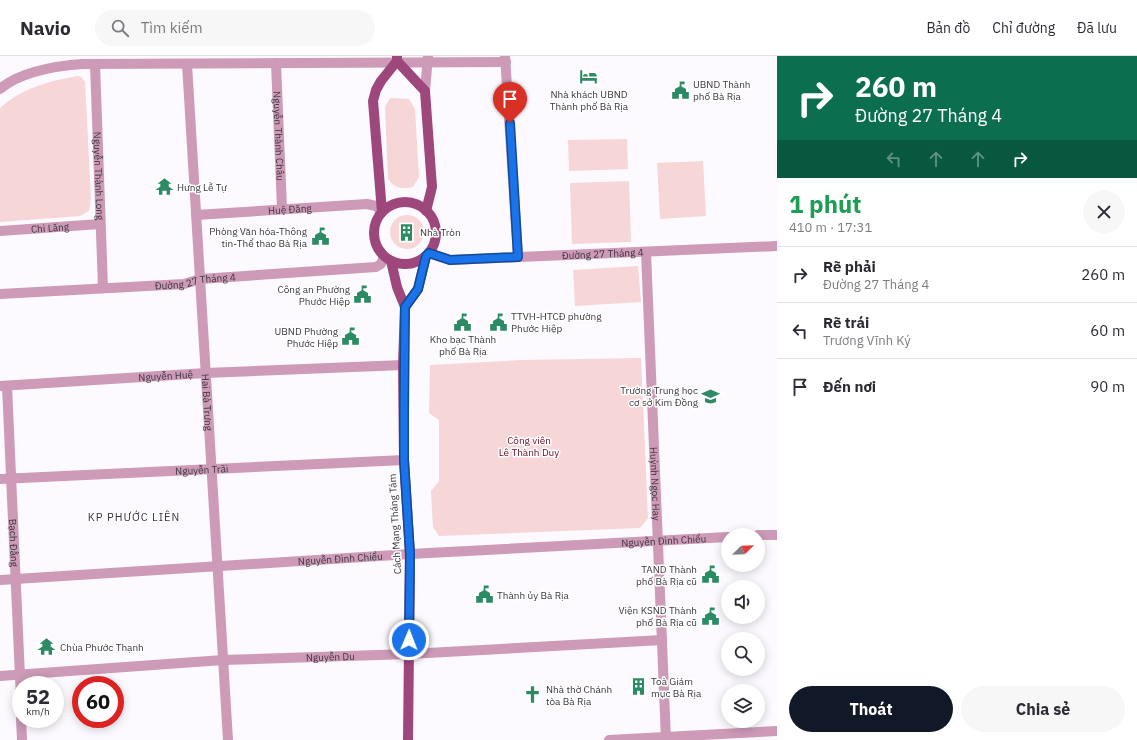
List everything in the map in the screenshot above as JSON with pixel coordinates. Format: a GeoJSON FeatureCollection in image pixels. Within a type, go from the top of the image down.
{"type":"FeatureCollection","features":[{"type":"Feature","properties":{"kind":"main road"},"geometry":{"type":"LineString","coordinates":[[382,212],[373,101],[376,90],[381,81],[397,59],[425,91],[432,187],[426,211]]}},
{"type":"Feature","properties":{"kind":"main road"},"geometry":{"type":"LineString","coordinates":[[405,307],[418,289],[428,254],[434,245],[435,231],[432,218],[418,205],[408,202],[390,206],[382,212],[376,220],[374,240],[378,249],[388,259],[400,264],[409,264],[419,261],[428,254]]}},
{"type":"Feature","properties":{"kind":"main road","name":"Cách Mạng Tháng Tám"},"geometry":{"type":"LineString","coordinates":[[388,259],[405,307],[403,365],[404,460],[410,554],[408,740]]}},
{"type":"Feature","properties":{"kind":"street"},"geometry":{"type":"LineString","coordinates":[[0,89],[16,80],[43,69],[59,66],[95,64],[276,63],[397,59],[501,59],[518,257]]}},
{"type":"Feature","properties":{"kind":"street"},"geometry":{"type":"LineString","coordinates":[[425,91],[428,59]]}},
{"type":"Feature","properties":{"kind":"street","name":"Nguyễn Thành Châu"},"geometry":{"type":"LineString","coordinates":[[276,63],[282,209]]}},
{"type":"Feature","properties":{"kind":"street","name":"Nguyễn Thành Long"},"geometry":{"type":"LineString","coordinates":[[95,64],[103,288]]}},
{"type":"Feature","properties":{"kind":"street","name":"Hai Bà Trưng"},"geometry":{"type":"LineString","coordinates":[[187,64],[228,740]]}},
{"type":"Feature","properties":{"kind":"street","name":"Huệ Đăng"},"geometry":{"type":"LineString","coordinates":[[196,215],[367,204],[376,206],[382,212]]}},
{"type":"Feature","properties":{"kind":"street","name":"Chi Lăng"},"geometry":{"type":"LineString","coordinates":[[0,231],[100,224]]}},
{"type":"Feature","properties":{"kind":"street","name":"Đường 27 Tháng 4"},"geometry":{"type":"LineString","coordinates":[[428,254],[450,260],[777,246]]}},
{"type":"Feature","properties":{"kind":"street","name":"Huỳnh Ngọc Hay"},"geometry":{"type":"LineString","coordinates":[[646,252],[666,739]]}},
{"type":"Feature","properties":{"kind":"street","name":"Đường 27 Tháng 4"},"geometry":{"type":"LineString","coordinates":[[0,294],[184,284],[200,279],[376,267],[388,259]]}},
{"type":"Feature","properties":{"kind":"street","name":"Nguyễn Huệ"},"geometry":{"type":"LineString","coordinates":[[4,386],[206,373],[403,365]]}},
{"type":"Feature","properties":{"kind":"street","name":"Bạch Đằng"},"geometry":{"type":"LineString","coordinates":[[4,386],[5,479],[15,580],[20,674]]}},
{"type":"Feature","properties":{"kind":"street","name":"Nguyễn Trãi"},"geometry":{"type":"LineString","coordinates":[[5,479],[404,460]]}},
{"type":"Feature","properties":{"kind":"street"},"geometry":{"type":"LineString","coordinates":[[765,535],[777,534]]}},
{"type":"Feature","properties":{"kind":"street","name":"Nguyễn Đình Chiểu"},"geometry":{"type":"LineString","coordinates":[[0,580],[410,554],[721,537]]}},
{"type":"Feature","properties":{"kind":"street","name":"Nguyễn Du"},"geometry":{"type":"LineString","coordinates":[[0,676],[223,660],[409,654],[662,640]]}},
{"type":"Feature","properties":{"kind":"street"},"geometry":{"type":"LineString","coordinates":[[21,728],[22,740]]}},
{"type":"Feature","properties":{"kind":"street"},"geometry":{"type":"LineString","coordinates":[[609,740],[666,739],[777,731]]}},
{"type":"Feature","properties":{"kind":"green space"},"geometry":{"type":"Polygon","coordinates":[[[78,76],[85,82],[91,198],[89,211],[80,216],[0,222],[0,108],[17,95],[36,86],[78,76]]]}},
{"type":"Feature","properties":{"kind":"green space"},"geometry":{"type":"Polygon","coordinates":[[[390,98],[409,99],[415,109],[419,177],[413,187],[399,188],[393,185],[388,179],[385,107],[390,98]]]}},
{"type":"Feature","properties":{"kind":"green space"},"geometry":{"type":"Polygon","coordinates":[[[627,139],[628,169],[569,171],[568,140],[627,139]]]}},
{"type":"Feature","properties":{"kind":"green space"},"geometry":{"type":"Polygon","coordinates":[[[703,161],[706,216],[660,219],[657,163],[703,161]]]}},
{"type":"Feature","properties":{"kind":"green space"},"geometry":{"type":"Polygon","coordinates":[[[629,181],[631,242],[572,244],[570,183],[629,181]]]}},
{"type":"Feature","properties":{"kind":"green space"},"geometry":{"type":"Polygon","coordinates":[[[404,215],[410,215],[419,220],[423,226],[423,238],[419,244],[410,249],[404,249],[395,244],[390,235],[390,229],[395,220],[404,215]]]}},
{"type":"Feature","properties":{"kind":"green space"},"geometry":{"type":"Polygon","coordinates":[[[638,266],[641,302],[575,306],[573,270],[638,266]]]}},
{"type":"Feature","properties":{"kind":"green space","name":"Công viên Lê Thành Duy"},"geometry":{"type":"Polygon","coordinates":[[[641,358],[648,518],[640,528],[439,536],[433,527],[431,491],[439,481],[439,420],[429,413],[430,365],[522,360],[641,358]]]}},
{"type":"Feature","properties":{"kind":"place","name":"Nhà khách UBND Thành phố Bà Rịa"},"geometry":{"type":"Point","coordinates":[589,77]}},
{"type":"Feature","properties":{"kind":"place","name":"UBND Thành phố Bà Rịa"},"geometry":{"type":"Point","coordinates":[680,90]}},
{"type":"Feature","properties":{"kind":"place","name":"Hưng Lễ Tự"},"geometry":{"type":"Point","coordinates":[164,187]}},
{"type":"Feature","properties":{"kind":"place","name":"Nhà Tròn"},"geometry":{"type":"Point","coordinates":[407,232]}},
{"type":"Feature","properties":{"kind":"place","name":"Phòng Văn hóa-Thông tin-Thể thao Bà Rịa"},"geometry":{"type":"Point","coordinates":[320,237]}},
{"type":"Feature","properties":{"kind":"place","name":"Công an Phường Phước Hiệp"},"geometry":{"type":"Point","coordinates":[363,295]}},
{"type":"Feature","properties":{"kind":"place","name":"Kho bạc Thành phố Bà Rịa"},"geometry":{"type":"Point","coordinates":[463,322]}},
{"type":"Feature","properties":{"kind":"place","name":"TTVH-HTCĐ phường Phước Hiệp"},"geometry":{"type":"Point","coordinates":[498,322]}},
{"type":"Feature","properties":{"kind":"place","name":"UBND Phường Phước Hiệp"},"geometry":{"type":"Point","coordinates":[351,337]}},
{"type":"Feature","properties":{"kind":"place","name":"Trường Trung học cơ sở Kim Đồng"},"geometry":{"type":"Point","coordinates":[711,396]}},
{"type":"Feature","properties":{"kind":"place","name":"TAND Thành phố Bà Rịa cũ"},"geometry":{"type":"Point","coordinates":[710,575]}},
{"type":"Feature","properties":{"kind":"place","name":"Thành ủy Bà Rịa"},"geometry":{"type":"Point","coordinates":[484,595]}},
{"type":"Feature","properties":{"kind":"place","name":"Viện KSND Thành phố Bà Rịa cũ"},"geometry":{"type":"Point","coordinates":[710,616]}},
{"type":"Feature","properties":{"kind":"place","name":"Chùa Phước Thạnh"},"geometry":{"type":"Point","coordinates":[47,647]}},
{"type":"Feature","properties":{"kind":"place","name":"Toà Giám mục Bà Rịa"},"geometry":{"type":"Point","coordinates":[638,687]}},
{"type":"Feature","properties":{"kind":"place","name":"Nhà thờ Chánh tòa Bà Rịa"},"geometry":{"type":"Point","coordinates":[533,695]}},
{"type":"Feature","properties":{"kind":"district","name":"KP PHƯỚC LIÊN"},"geometry":{"type":"Point","coordinates":[134,517]}},
{"type":"Feature","properties":{"kind":"route"},"geometry":{"type":"LineString","coordinates":[[409,640],[410,554],[404,460],[403,365],[405,307],[413,298],[418,289],[426,256],[429,253],[450,260],[518,257],[510,123]]}}]}
